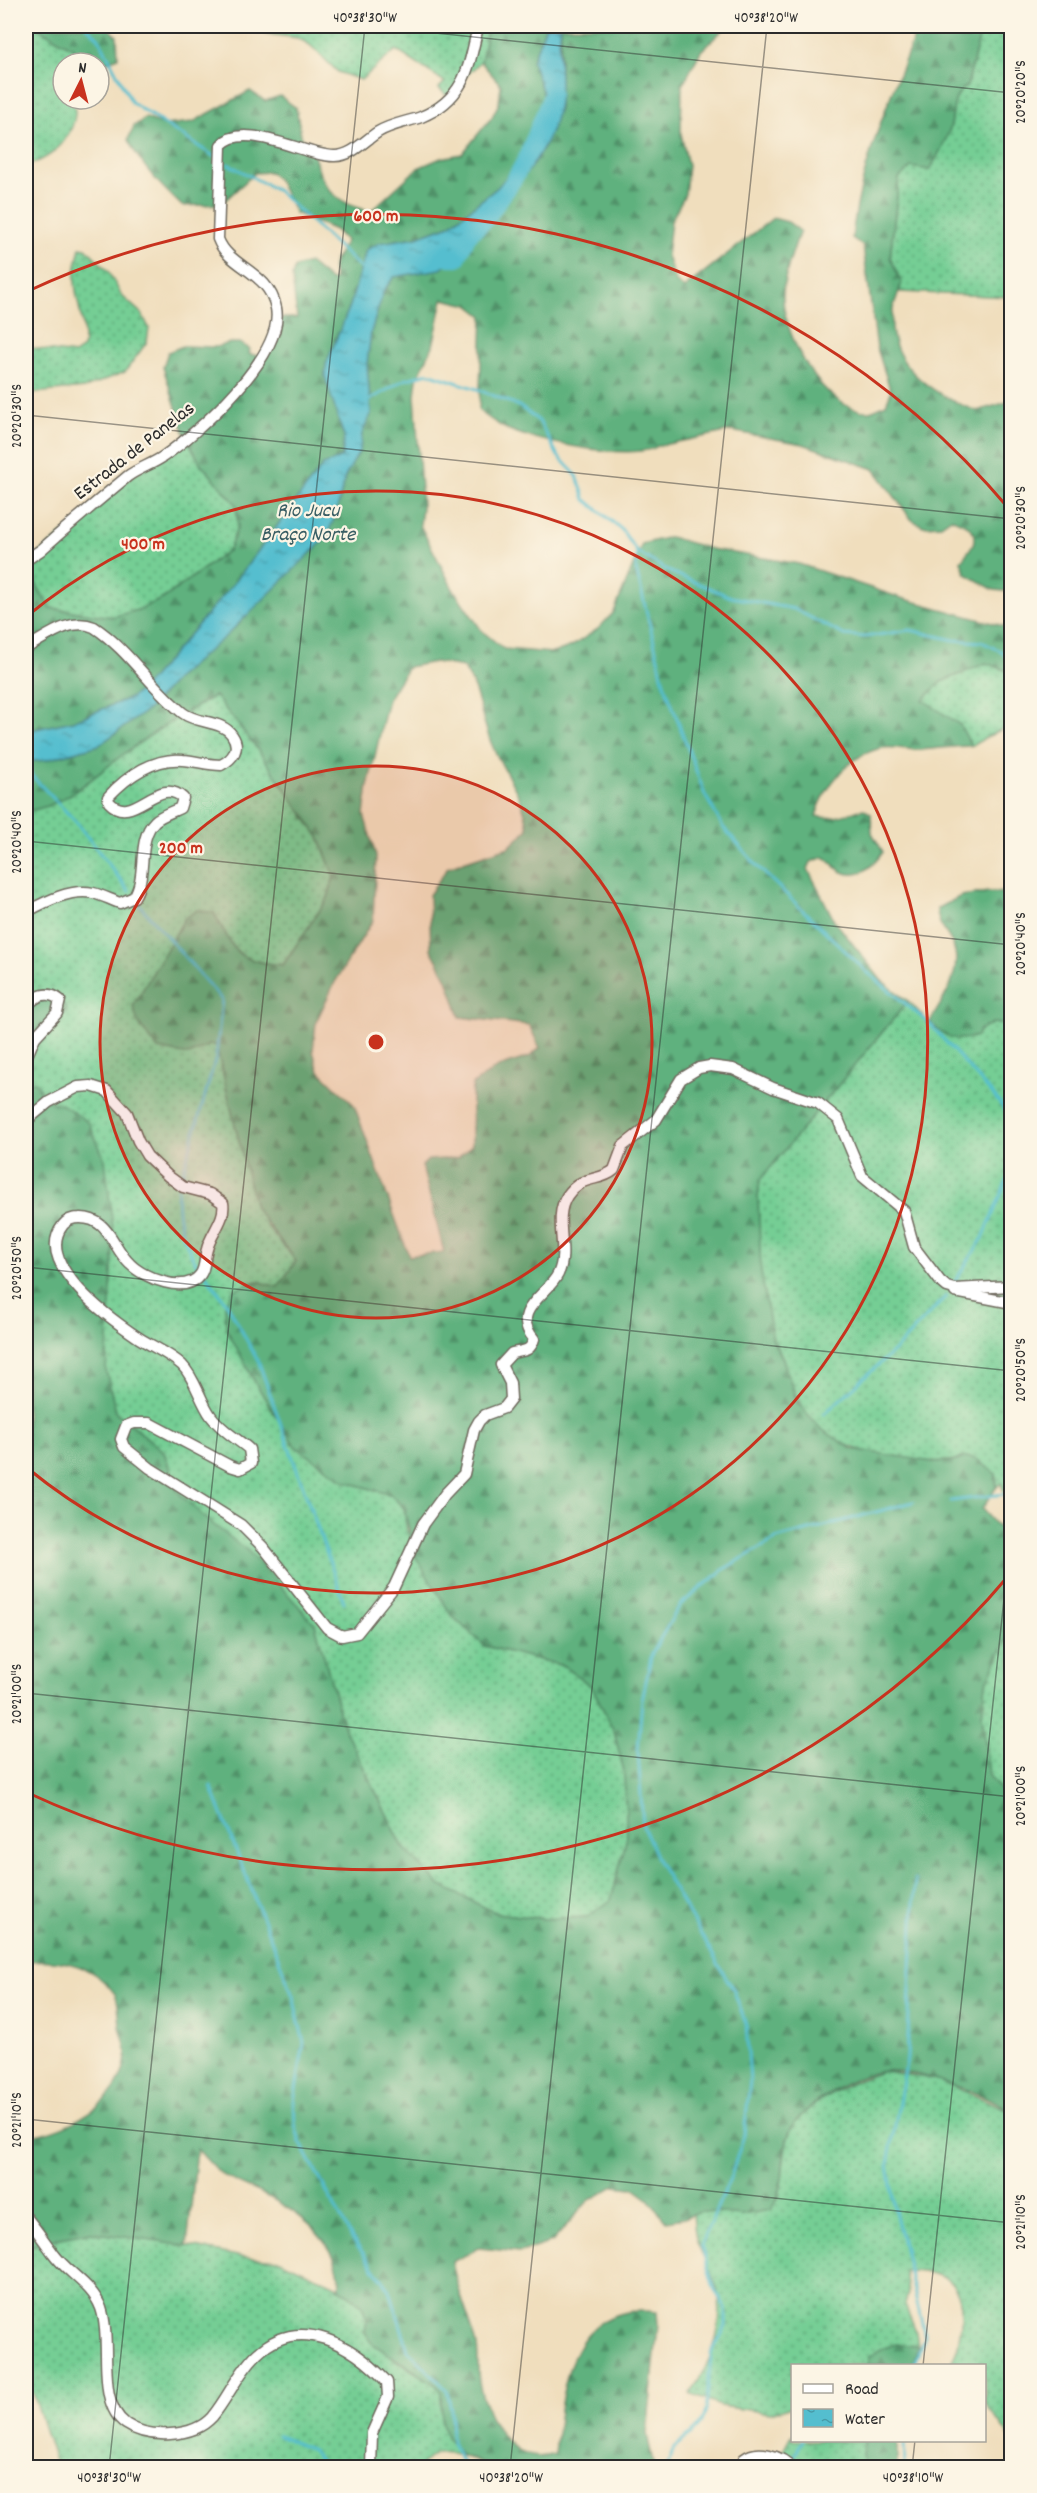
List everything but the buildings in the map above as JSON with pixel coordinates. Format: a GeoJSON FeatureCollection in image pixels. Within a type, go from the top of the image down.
{"type":"FeatureCollection","features":[{"type":"Feature","properties":{"kind":"street","name":"Estrada de Panelas"},"geometry":{"type":"LineString","coordinates":[[26,560],[130,475],[175,448],[243,384],[266,349],[277,319],[271,292],[257,276],[224,250],[218,239],[221,145],[228,138],[250,137],[297,146],[324,155],[347,154],[378,132],[431,112],[451,96],[466,76],[478,26]]}},
{"type":"Feature","properties":{"kind":"street"},"geometry":{"type":"LineString","coordinates":[[26,648],[72,623],[84,623],[102,632],[145,672],[170,701],[192,719],[226,729],[235,741],[234,755],[221,765],[166,759],[124,781],[108,797],[109,802],[116,808],[129,810],[162,792],[178,794],[183,798],[180,808],[157,819],[150,826],[146,838],[141,881],[134,897],[120,903],[94,893],[69,894],[26,912]]}},
{"type":"Feature","properties":{"kind":"street"},"geometry":{"type":"LineString","coordinates":[[26,1007],[45,994],[54,995],[60,1000],[57,1013],[35,1037],[26,1058]]}},
{"type":"Feature","properties":{"kind":"street"},"geometry":{"type":"LineString","coordinates":[[26,1121],[49,1102],[78,1087],[91,1086],[107,1091],[127,1113],[138,1141],[147,1156],[161,1170],[183,1187],[210,1194],[223,1203],[224,1210],[207,1250],[205,1266],[199,1277],[181,1284],[158,1280],[136,1270],[119,1250],[110,1233],[91,1219],[73,1218],[65,1222],[57,1238],[56,1252],[65,1273],[97,1307],[183,1366],[219,1426],[249,1449],[251,1463],[240,1469],[230,1466],[149,1423],[134,1423],[126,1426],[121,1439],[124,1447],[150,1468],[241,1525],[263,1548],[327,1628],[342,1636],[357,1633],[394,1587],[423,1524],[444,1494],[464,1474],[474,1430],[479,1421],[485,1415],[504,1408],[511,1399],[510,1383],[501,1365],[512,1353],[527,1351],[532,1346],[534,1340],[528,1334],[527,1313],[538,1295],[558,1274],[562,1260],[561,1221],[567,1196],[587,1178],[610,1174],[614,1170],[623,1146],[656,1120],[671,1091],[681,1079],[690,1073],[710,1066],[733,1069],[773,1088],[818,1102],[843,1127],[862,1176],[904,1211],[914,1247],[947,1287],[958,1294],[1011,1303]]}},
{"type":"Feature","properties":{"kind":"street"},"geometry":{"type":"LineString","coordinates":[[947,1287],[1011,1286]]}},
{"type":"Feature","properties":{"kind":"street"},"geometry":{"type":"LineString","coordinates":[[26,2217],[53,2253],[87,2286],[100,2306],[105,2324],[107,2395],[117,2416],[128,2425],[155,2434],[199,2427],[210,2419],[255,2356],[270,2343],[283,2336],[316,2337],[334,2342],[360,2356],[387,2382],[388,2397],[372,2433],[371,2468]]}},
{"type":"Feature","properties":{"kind":"street"},"geometry":{"type":"LineString","coordinates":[[741,2468],[744,2459],[754,2454],[782,2460],[792,2468]]}},
{"type":"Feature","properties":{"kind":"green space"},"geometry":{"type":"Polygon","coordinates":[[[26,26],[34,26],[77,50],[51,51],[51,111],[75,111],[70,132],[63,142],[46,157],[26,165],[26,26]]]}},
{"type":"Feature","properties":{"kind":"green space"},"geometry":{"type":"Polygon","coordinates":[[[34,26],[107,26],[117,36],[118,57],[111,60],[111,51],[76,50],[34,26]]]}},
{"type":"Feature","properties":{"kind":"green space"},"geometry":{"type":"Polygon","coordinates":[[[239,26],[488,26],[481,61],[447,96],[439,88],[445,82],[396,50],[361,80],[338,72],[310,45],[298,38],[241,30],[239,26]]]}},
{"type":"Feature","properties":{"kind":"green space"},"geometry":{"type":"Polygon","coordinates":[[[488,26],[546,26],[532,61],[547,105],[536,143],[498,187],[450,225],[417,237],[395,240],[366,250],[350,306],[326,364],[325,376],[344,437],[342,457],[323,465],[234,583],[147,684],[132,697],[73,721],[26,731],[26,576],[32,577],[50,608],[112,617],[138,610],[164,598],[229,550],[238,526],[236,504],[201,464],[185,435],[163,367],[168,352],[183,346],[216,347],[240,343],[250,349],[249,354],[265,357],[282,318],[297,318],[292,276],[295,267],[309,263],[331,281],[335,279],[333,268],[335,259],[346,241],[335,230],[295,213],[278,180],[270,172],[255,173],[221,204],[182,206],[152,176],[133,150],[128,140],[134,126],[146,118],[164,125],[193,122],[250,91],[265,101],[280,96],[296,108],[302,140],[312,148],[324,183],[330,191],[347,203],[371,211],[418,168],[441,158],[462,154],[492,117],[499,103],[501,85],[481,62],[488,26]]]}},
{"type":"Feature","properties":{"kind":"green space"},"geometry":{"type":"Polygon","coordinates":[[[561,26],[727,26],[701,51],[682,86],[681,134],[688,165],[685,194],[671,221],[667,256],[676,282],[684,288],[773,218],[788,222],[800,231],[784,283],[783,298],[785,314],[799,351],[822,386],[837,399],[852,408],[869,411],[886,404],[891,392],[877,348],[863,246],[852,238],[868,161],[884,112],[913,40],[915,26],[982,26],[967,86],[956,98],[949,131],[930,170],[911,167],[899,178],[890,257],[901,282],[893,309],[892,328],[896,345],[904,361],[928,386],[944,396],[977,411],[1011,401],[1011,592],[994,590],[966,574],[961,561],[973,545],[975,534],[967,525],[951,518],[941,525],[923,526],[912,520],[874,469],[803,444],[731,431],[646,450],[605,451],[535,438],[503,427],[479,411],[483,316],[469,305],[443,299],[433,346],[417,379],[415,395],[422,506],[420,525],[453,589],[482,631],[504,649],[553,653],[572,646],[599,628],[614,612],[642,544],[670,537],[711,549],[799,564],[901,598],[1011,628],[1011,672],[986,663],[941,682],[923,700],[960,725],[971,746],[919,750],[882,748],[870,752],[849,764],[840,773],[820,804],[816,816],[834,817],[864,809],[871,814],[872,833],[883,852],[871,866],[860,873],[849,874],[824,857],[811,862],[808,869],[834,920],[881,980],[908,1001],[760,1180],[758,1196],[761,1272],[773,1341],[783,1359],[797,1402],[821,1429],[852,1449],[932,1462],[956,1461],[966,1457],[976,1459],[996,1474],[996,1488],[982,1509],[1011,1542],[1011,1631],[986,1684],[982,1715],[989,1776],[1005,1796],[1011,1798],[1011,2111],[950,2084],[898,2071],[874,2073],[832,2092],[796,2121],[786,2141],[782,2181],[776,2201],[770,2210],[742,2215],[700,2211],[684,2218],[666,2221],[648,2199],[633,2188],[614,2186],[588,2201],[552,2242],[521,2252],[479,2248],[452,2262],[476,2341],[479,2381],[489,2414],[505,2438],[515,2448],[527,2454],[540,2457],[555,2454],[561,2402],[567,2377],[575,2354],[587,2335],[604,2320],[627,2312],[657,2312],[658,2325],[647,2434],[654,2467],[495,2467],[462,2456],[446,2437],[442,2423],[441,2392],[436,2385],[373,2344],[365,2332],[367,2319],[361,2304],[338,2287],[340,2286],[338,2270],[325,2241],[289,2209],[223,2175],[197,2149],[187,2246],[91,2232],[45,2241],[26,2248],[26,2137],[42,2134],[74,2121],[103,2102],[114,2089],[122,2074],[126,2053],[116,1997],[106,1984],[96,1975],[75,1965],[51,1961],[26,1961],[26,1080],[35,1082],[40,1088],[40,1099],[63,1105],[89,1123],[105,1160],[114,1238],[106,1371],[116,1412],[164,1452],[177,1491],[206,1519],[248,1551],[315,1624],[344,1728],[403,1847],[439,1885],[496,1913],[545,1919],[587,1917],[611,1900],[627,1837],[624,1771],[614,1731],[592,1687],[564,1666],[485,1646],[452,1616],[415,1556],[404,1508],[391,1495],[345,1481],[295,1446],[256,1384],[226,1328],[225,1306],[233,1290],[256,1281],[278,1287],[296,1261],[255,1208],[216,1045],[209,1045],[189,1055],[158,1049],[138,1023],[133,1006],[185,918],[197,910],[214,913],[233,946],[246,958],[283,965],[328,898],[334,876],[319,837],[256,747],[215,696],[155,732],[64,798],[39,809],[26,811],[26,762],[46,760],[99,745],[149,709],[178,677],[239,624],[336,514],[345,477],[360,450],[362,434],[371,414],[367,364],[371,332],[384,290],[394,277],[452,260],[524,176],[544,148],[559,108],[561,26]],[[435,662],[408,667],[388,699],[368,786],[364,815],[376,856],[373,920],[335,982],[316,1022],[313,1051],[319,1071],[354,1105],[409,1256],[444,1252],[422,1166],[428,1160],[458,1158],[472,1145],[472,1085],[496,1068],[529,1057],[540,1048],[529,1025],[460,1017],[447,979],[431,949],[429,895],[448,867],[509,847],[528,829],[523,806],[492,745],[473,685],[463,667],[435,662]]]}},
{"type":"Feature","properties":{"kind":"green space"},"geometry":{"type":"Polygon","coordinates":[[[982,26],[1011,26],[1011,297],[900,292],[901,282],[890,258],[899,178],[951,126],[953,104],[961,90],[967,86],[982,26]]]}},
{"type":"Feature","properties":{"kind":"green space"},"geometry":{"type":"Polygon","coordinates":[[[80,247],[86,248],[108,271],[122,296],[142,314],[149,328],[147,342],[125,372],[85,388],[33,393],[26,398],[26,347],[74,354],[83,348],[84,331],[75,277],[80,247]]]}},
{"type":"Feature","properties":{"kind":"green space"},"geometry":{"type":"Polygon","coordinates":[[[188,441],[201,464],[236,504],[238,525],[229,550],[164,598],[138,610],[112,617],[50,608],[26,576],[26,564],[136,473],[188,441]]]}},
{"type":"Feature","properties":{"kind":"green space"},"geometry":{"type":"Polygon","coordinates":[[[986,663],[1011,672],[1011,724],[971,746],[960,725],[922,700],[941,682],[986,663]]]}},
{"type":"Feature","properties":{"kind":"green space"},"geometry":{"type":"Polygon","coordinates":[[[215,696],[256,747],[319,837],[334,876],[328,898],[283,965],[255,961],[239,953],[214,913],[185,918],[175,935],[201,1049],[209,1045],[216,1045],[218,1049],[236,1130],[266,1225],[296,1261],[278,1287],[256,1281],[246,1366],[295,1446],[345,1481],[391,1495],[404,1508],[407,1531],[485,1646],[564,1666],[592,1687],[614,1731],[624,1771],[627,1838],[611,1901],[588,1917],[545,1919],[496,1913],[439,1885],[403,1847],[344,1728],[315,1624],[177,1491],[164,1452],[116,1412],[106,1371],[108,1330],[44,1101],[39,1099],[35,1082],[26,1080],[26,811],[39,809],[64,798],[155,732],[215,696]]]}},
{"type":"Feature","properties":{"kind":"green space"},"geometry":{"type":"Polygon","coordinates":[[[988,892],[1011,893],[1011,1026],[993,1023],[979,1030],[977,1036],[963,1039],[951,1038],[940,1032],[930,1022],[951,984],[956,963],[952,943],[940,923],[937,909],[961,896],[988,892]]]}},
{"type":"Feature","properties":{"kind":"green space"},"geometry":{"type":"Polygon","coordinates":[[[39,992],[64,1004],[67,1011],[26,1047],[26,1002],[39,992]]]}},
{"type":"Feature","properties":{"kind":"green space"},"geometry":{"type":"Polygon","coordinates":[[[908,1001],[935,1028],[979,1031],[993,1023],[1011,1026],[1011,1515],[1001,1483],[996,1488],[996,1474],[966,1457],[930,1462],[884,1455],[847,1445],[822,1430],[807,1415],[797,1398],[782,1356],[774,1342],[768,1320],[759,1259],[757,1218],[760,1179],[908,1001]]]}},
{"type":"Feature","properties":{"kind":"green space"},"geometry":{"type":"Polygon","coordinates":[[[1011,1631],[1011,1798],[1005,1796],[989,1776],[982,1715],[986,1684],[1011,1631]]]}},
{"type":"Feature","properties":{"kind":"green space"},"geometry":{"type":"Polygon","coordinates":[[[885,2071],[938,2080],[1011,2111],[1011,2439],[986,2404],[986,2364],[956,2364],[952,2360],[961,2324],[959,2298],[949,2281],[931,2273],[905,2271],[908,2293],[905,2305],[916,2332],[918,2346],[911,2344],[869,2364],[791,2364],[791,2406],[771,2413],[720,2406],[690,2394],[714,2346],[720,2306],[716,2286],[696,2238],[693,2213],[700,2210],[742,2215],[778,2200],[787,2140],[797,2121],[818,2102],[860,2080],[885,2071]]]}},
{"type":"Feature","properties":{"kind":"green space"},"geometry":{"type":"Polygon","coordinates":[[[91,2232],[195,2247],[242,2257],[280,2260],[336,2286],[361,2304],[367,2319],[365,2332],[398,2362],[436,2385],[441,2392],[442,2423],[446,2437],[461,2455],[437,2453],[419,2468],[137,2468],[126,2459],[112,2467],[57,2467],[33,2393],[26,2385],[26,2248],[45,2241],[91,2232]]]}},
{"type":"Feature","properties":{"kind":"green space"},"geometry":{"type":"Polygon","coordinates":[[[896,2344],[918,2346],[913,2364],[867,2364],[869,2357],[881,2349],[896,2344]]]}},
{"type":"Feature","properties":{"kind":"green space"},"geometry":{"type":"Polygon","coordinates":[[[791,2436],[791,2442],[865,2442],[862,2454],[865,2467],[792,2467],[783,2451],[791,2436]]]}},
{"type":"Feature","properties":{"kind":"green space"},"geometry":{"type":"Polygon","coordinates":[[[865,2442],[897,2442],[897,2467],[865,2467],[862,2454],[865,2442]]]}},
{"type":"Feature","properties":{"kind":"water","name":"Rio Jucu Braço Norte"},"geometry":{"type":"Polygon","coordinates":[[[546,26],[561,26],[559,36],[560,98],[552,129],[529,170],[452,260],[441,269],[394,277],[384,290],[371,332],[367,364],[371,414],[362,434],[360,450],[345,477],[336,514],[326,538],[227,635],[178,677],[149,709],[99,745],[46,760],[26,762],[26,731],[73,721],[132,697],[147,684],[234,583],[323,465],[342,457],[344,437],[325,377],[326,364],[350,306],[366,250],[379,243],[417,237],[450,225],[498,187],[536,143],[547,105],[532,61],[546,26]]]}},
{"type":"Feature","properties":{"kind":"waterway"},"geometry":{"type":"LineString","coordinates":[[86,26],[98,37],[132,103],[215,157]]}},
{"type":"Feature","properties":{"kind":"waterway","name":"Rio Jucu Braço Norte"},"geometry":{"type":"LineString","coordinates":[[431,258],[458,258],[468,236],[486,220],[525,160],[552,93]]}},
{"type":"Feature","properties":{"kind":"waterway"},"geometry":{"type":"LineString","coordinates":[[228,164],[278,191],[363,270]]}},
{"type":"Feature","properties":{"kind":"waterway"},"geometry":{"type":"LineString","coordinates":[[368,401],[404,380],[428,373],[477,389],[519,406],[539,421],[558,456],[577,476],[585,499],[622,530],[637,552],[668,571],[731,597],[794,609],[844,635],[865,637],[910,630],[954,640],[982,642],[999,650],[1012,661]]}},
{"type":"Feature","properties":{"kind":"waterway"},"geometry":{"type":"LineString","coordinates":[[637,552],[636,569],[664,683],[705,795],[723,827],[758,867],[867,972],[929,1023],[1012,1119]]}},
{"type":"Feature","properties":{"kind":"waterway"},"geometry":{"type":"LineString","coordinates":[[26,763],[31,775],[77,823],[129,891]]}},
{"type":"Feature","properties":{"kind":"waterway"},"geometry":{"type":"LineString","coordinates":[[138,903],[222,1000],[216,1057],[182,1176]]}},
{"type":"Feature","properties":{"kind":"waterway"},"geometry":{"type":"LineString","coordinates":[[955,1281],[983,1238],[1012,1168]]}},
{"type":"Feature","properties":{"kind":"waterway"},"geometry":{"type":"LineString","coordinates":[[178,1188],[177,1199],[181,1228],[197,1265]]}},
{"type":"Feature","properties":{"kind":"waterway"},"geometry":{"type":"LineString","coordinates":[[206,1275],[229,1307],[259,1363],[344,1602]]}},
{"type":"Feature","properties":{"kind":"waterway"},"geometry":{"type":"LineString","coordinates":[[824,1414],[895,1350],[946,1296]]}},
{"type":"Feature","properties":{"kind":"waterway"},"geometry":{"type":"LineString","coordinates":[[951,1501],[1012,1493]]}},
{"type":"Feature","properties":{"kind":"waterway"},"geometry":{"type":"LineString","coordinates":[[667,2468],[674,2447],[692,2434],[702,2422],[706,2411],[711,2354],[726,2326],[726,2308],[715,2291],[701,2245],[731,2176],[744,2135],[750,2081],[746,2024],[734,1991],[659,1863],[643,1826],[638,1750],[642,1700],[652,1653],[680,1605],[724,1569],[776,1539],[913,1502]]}},
{"type":"Feature","properties":{"kind":"waterway"},"geometry":{"type":"LineString","coordinates":[[211,1786],[293,1996],[304,2043],[294,2101],[295,2124],[300,2142],[352,2238],[390,2290],[408,2350],[447,2390],[451,2410],[452,2443],[462,2462],[469,2468]]}},
{"type":"Feature","properties":{"kind":"waterway"},"geometry":{"type":"LineString","coordinates":[[914,2364],[925,2336],[894,2207],[888,2164],[907,2058],[915,1880]]}},
{"type":"Feature","properties":{"kind":"waterway"},"geometry":{"type":"LineString","coordinates":[[277,2435],[312,2450],[324,2468]]}},
{"type":"Feature","properties":{"kind":"waterway"},"geometry":{"type":"LineString","coordinates":[[793,2457],[802,2442]]}},
{"type":"Feature","properties":{"kind":"waterway"},"geometry":{"type":"LineString","coordinates":[[904,2442],[905,2468]]}}]}
